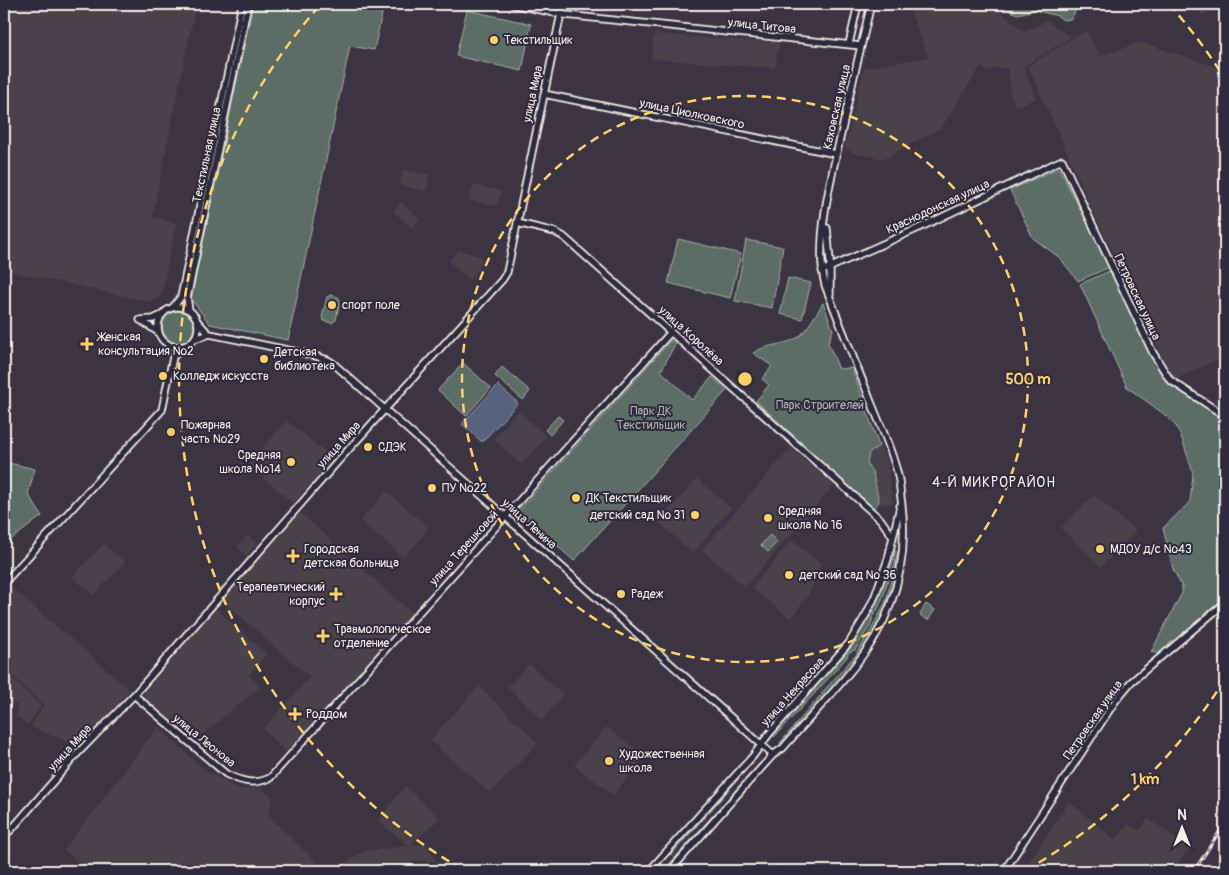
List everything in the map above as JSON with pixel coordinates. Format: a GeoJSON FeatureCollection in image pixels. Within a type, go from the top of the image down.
{"type":"FeatureCollection","features":[{"type":"Feature","properties":{"kind":"street","name":"Текстильная улица"},"geometry":{"type":"LineString","coordinates":[[174,307],[181,297],[242,4]]}},
{"type":"Feature","properties":{"kind":"street","name":"Текстильная улица"},"geometry":{"type":"LineString","coordinates":[[189,310],[187,298],[248,4]]}},
{"type":"Feature","properties":{"kind":"street","name":"улица Титова"},"geometry":{"type":"LineString","coordinates":[[512,4],[561,14],[861,46]]}},
{"type":"Feature","properties":{"kind":"street","name":"улица Мира"},"geometry":{"type":"LineString","coordinates":[[4,835],[11,830],[134,694],[214,601],[502,280],[507,272],[563,4]]}},
{"type":"Feature","properties":{"kind":"street"},"geometry":{"type":"LineString","coordinates":[[849,44],[858,4]]}},
{"type":"Feature","properties":{"kind":"street","name":"Каховская улица"},"geometry":{"type":"LineString","coordinates":[[822,270],[825,216],[830,182],[871,4]]}},
{"type":"Feature","properties":{"kind":"street","name":"улица Циолковского"},"geometry":{"type":"LineString","coordinates":[[544,94],[836,154]]}},
{"type":"Feature","properties":{"kind":"street","name":"Краснодонская улица"},"geometry":{"type":"LineString","coordinates":[[822,270],[919,228],[1062,160]]}},
{"type":"Feature","properties":{"kind":"street","name":"Петровская улица"},"geometry":{"type":"LineString","coordinates":[[1062,160],[1153,353],[1170,380],[1225,416]]}},
{"type":"Feature","properties":{"kind":"street","name":"Каховская улица"},"geometry":{"type":"LineString","coordinates":[[825,216],[830,268],[830,298]]}},
{"type":"Feature","properties":{"kind":"street","name":"улица Королёва"},"geometry":{"type":"LineString","coordinates":[[517,224],[555,232],[564,236],[884,524],[893,537]]}},
{"type":"Feature","properties":{"kind":"street","name":"улица Некрасова"},"geometry":{"type":"LineString","coordinates":[[670,871],[774,755],[784,748],[852,669],[876,635],[890,606],[895,589],[904,552],[904,528],[899,479],[890,450],[830,298],[822,270]]}},
{"type":"Feature","properties":{"kind":"street"},"geometry":{"type":"LineString","coordinates":[[4,583],[162,410],[173,357],[182,347],[194,339],[208,334],[189,310],[181,307],[167,310],[158,323],[160,338],[166,344],[173,357]]}},
{"type":"Feature","properties":{"kind":"street"},"geometry":{"type":"LineString","coordinates":[[158,332],[140,320],[148,320],[162,315]]}},
{"type":"Feature","properties":{"kind":"street"},"geometry":{"type":"LineString","coordinates":[[194,339],[198,331],[197,321]]}},
{"type":"Feature","properties":{"kind":"street","name":"улица Терешковой"},"geometry":{"type":"LineString","coordinates":[[270,778],[671,332]]}},
{"type":"Feature","properties":{"kind":"street","name":"улица Ленина"},"geometry":{"type":"LineString","coordinates":[[208,334],[289,350],[328,360],[761,746],[774,755]]}},
{"type":"Feature","properties":{"kind":"street"},"geometry":{"type":"LineString","coordinates":[[166,344],[182,347]]}},
{"type":"Feature","properties":{"kind":"street","name":"улица Некрасова"},"geometry":{"type":"LineString","coordinates":[[649,871],[761,746],[768,734],[835,660],[858,630],[875,596],[896,526],[901,499]]}},
{"type":"Feature","properties":{"kind":"street"},"geometry":{"type":"LineString","coordinates":[[884,524],[904,528]]}},
{"type":"Feature","properties":{"kind":"street"},"geometry":{"type":"LineString","coordinates":[[893,537],[898,541],[904,540]]}},
{"type":"Feature","properties":{"kind":"street","name":"Петровская улица"},"geometry":{"type":"LineString","coordinates":[[1004,871],[1116,700],[1132,682],[1225,603]]}},
{"type":"Feature","properties":{"kind":"street","name":"улица Леонова"},"geometry":{"type":"LineString","coordinates":[[134,694],[226,774],[245,782],[262,781],[270,778]]}},
{"type":"Feature","properties":{"kind":"shaded area"},"geometry":{"type":"Polygon","coordinates":[[[4,4],[196,4],[152,217],[176,223],[161,296],[151,302],[4,270],[4,4]]]}},
{"type":"Feature","properties":{"kind":"shaded area"},"geometry":{"type":"Polygon","coordinates":[[[910,4],[991,4],[1024,31],[1047,21],[1071,37],[1024,66],[1035,99],[1015,107],[1009,88],[1011,86],[1007,67],[1000,69],[998,67],[987,72],[981,66],[941,128],[884,159],[853,153],[845,148],[864,68],[928,57],[909,8],[910,4]]]}},
{"type":"Feature","properties":{"kind":"shaded area"},"geometry":{"type":"Polygon","coordinates":[[[1195,4],[1225,4],[1225,5],[1202,15],[1195,4]]]}},
{"type":"Feature","properties":{"kind":"shaded area"},"geometry":{"type":"Polygon","coordinates":[[[1086,30],[1100,56],[1141,42],[1225,70],[1225,356],[1174,380],[1096,217],[1028,66],[1086,30]]]}},
{"type":"Feature","properties":{"kind":"shaded area"},"geometry":{"type":"Polygon","coordinates":[[[654,34],[779,43],[775,68],[651,59],[654,34]]]}},
{"type":"Feature","properties":{"kind":"shaded area"},"geometry":{"type":"Polygon","coordinates":[[[403,170],[429,175],[426,191],[400,185],[403,170]]]}},
{"type":"Feature","properties":{"kind":"shaded area"},"geometry":{"type":"Polygon","coordinates":[[[473,185],[501,191],[497,206],[469,200],[473,185]]]}},
{"type":"Feature","properties":{"kind":"shaded area"},"geometry":{"type":"Polygon","coordinates":[[[401,202],[420,219],[412,228],[393,211],[401,202]]]}},
{"type":"Feature","properties":{"kind":"shaded area"},"geometry":{"type":"Polygon","coordinates":[[[459,250],[482,257],[478,270],[469,280],[449,261],[459,250]]]}},
{"type":"Feature","properties":{"kind":"shaded area"},"geometry":{"type":"Polygon","coordinates":[[[518,411],[547,437],[521,465],[493,439],[518,411]]]}},
{"type":"Feature","properties":{"kind":"shaded area","name":"Средняя школа №14"},"geometry":{"type":"Polygon","coordinates":[[[287,421],[334,459],[293,503],[248,465],[287,421]]]}},
{"type":"Feature","properties":{"kind":"shaded area"},"geometry":{"type":"Polygon","coordinates":[[[880,446],[887,461],[893,503],[880,505],[873,473],[867,464],[870,454],[880,446]]]}},
{"type":"Feature","properties":{"kind":"shaded area","name":"Средняя школа № 16"},"geometry":{"type":"Polygon","coordinates":[[[791,448],[834,485],[745,587],[702,550],[791,448]]]}},
{"type":"Feature","properties":{"kind":"shaded area","name":"детский сад № 31"},"geometry":{"type":"Polygon","coordinates":[[[697,479],[731,508],[693,553],[658,522],[697,479]]]}},
{"type":"Feature","properties":{"kind":"shaded area"},"geometry":{"type":"Polygon","coordinates":[[[386,491],[428,527],[418,542],[403,557],[360,521],[386,491]]]}},
{"type":"Feature","properties":{"kind":"shaded area","name":"МДОУ д/с №43"},"geometry":{"type":"Polygon","coordinates":[[[1094,495],[1136,531],[1101,567],[1061,528],[1094,495]]]}},
{"type":"Feature","properties":{"kind":"shaded area"},"geometry":{"type":"Polygon","coordinates":[[[299,512],[413,614],[286,752],[263,729],[310,677],[221,600],[299,512]]]}},
{"type":"Feature","properties":{"kind":"shaded area"},"geometry":{"type":"Polygon","coordinates":[[[248,535],[257,543],[246,556],[237,547],[248,535]]]}},
{"type":"Feature","properties":{"kind":"shaded area","name":"детский сад № 36"},"geometry":{"type":"Polygon","coordinates":[[[791,540],[821,563],[810,592],[791,619],[752,588],[791,540]]]}},
{"type":"Feature","properties":{"kind":"shaded area"},"geometry":{"type":"Polygon","coordinates":[[[104,544],[125,562],[94,595],[72,577],[104,544]]]}},
{"type":"Feature","properties":{"kind":"shaded area"},"geometry":{"type":"Polygon","coordinates":[[[12,588],[130,690],[80,747],[31,727],[44,705],[4,668],[4,591],[8,592],[12,588]]]}},
{"type":"Feature","properties":{"kind":"shaded area"},"geometry":{"type":"Polygon","coordinates":[[[215,608],[267,654],[249,675],[260,687],[194,741],[142,695],[215,608]]]}},
{"type":"Feature","properties":{"kind":"shaded area"},"geometry":{"type":"Polygon","coordinates":[[[529,664],[563,695],[542,720],[508,687],[529,664]]]}},
{"type":"Feature","properties":{"kind":"shaded area"},"geometry":{"type":"Polygon","coordinates":[[[4,671],[41,706],[28,725],[16,716],[17,704],[4,703],[4,671]]]}},
{"type":"Feature","properties":{"kind":"shaded area"},"geometry":{"type":"Polygon","coordinates":[[[479,686],[538,743],[490,793],[430,740],[479,686]]]}},
{"type":"Feature","properties":{"kind":"shaded area"},"geometry":{"type":"Polygon","coordinates":[[[158,727],[207,772],[239,789],[260,788],[273,797],[268,815],[325,871],[84,871],[84,867],[64,850],[158,727]]]}},
{"type":"Feature","properties":{"kind":"shaded area","name":"Художественная школа"},"geometry":{"type":"Polygon","coordinates":[[[606,727],[645,756],[613,795],[574,765],[606,727]]]}},
{"type":"Feature","properties":{"kind":"shaded area"},"geometry":{"type":"Polygon","coordinates":[[[405,786],[440,818],[410,845],[426,844],[437,861],[411,861],[411,871],[332,871],[364,851],[409,846],[378,821],[405,786]]]}},
{"type":"Feature","properties":{"kind":"shaded area"},"geometry":{"type":"Polygon","coordinates":[[[1069,802],[1115,840],[1128,824],[1139,831],[1148,819],[1189,847],[1173,871],[1023,871],[1069,802]]]}},
{"type":"Feature","properties":{"kind":"green space"},"geometry":{"type":"Polygon","coordinates":[[[253,4],[384,4],[374,50],[350,46],[288,340],[210,324],[191,299],[253,4]]]}},
{"type":"Feature","properties":{"kind":"green space"},"geometry":{"type":"Polygon","coordinates":[[[1000,4],[1074,4],[1075,12],[1071,19],[1063,20],[1058,16],[1034,10],[1018,14],[1000,4]]]}},
{"type":"Feature","properties":{"kind":"green space","name":"Текстильщик"},"geometry":{"type":"Polygon","coordinates":[[[467,10],[531,24],[522,71],[456,56],[467,10]]]}},
{"type":"Feature","properties":{"kind":"green space"},"geometry":{"type":"Polygon","coordinates":[[[1059,168],[1110,267],[1078,281],[1060,258],[1033,238],[1010,190],[1059,168]]]}},
{"type":"Feature","properties":{"kind":"green space"},"geometry":{"type":"Polygon","coordinates":[[[678,239],[741,254],[730,298],[668,283],[678,239]]]}},
{"type":"Feature","properties":{"kind":"green space"},"geometry":{"type":"Polygon","coordinates":[[[746,240],[783,247],[772,308],[735,301],[746,240]]]}},
{"type":"Feature","properties":{"kind":"green space"},"geometry":{"type":"Polygon","coordinates":[[[1112,270],[1168,384],[1225,420],[1225,597],[1159,654],[1151,652],[1182,593],[1182,587],[1173,569],[1163,528],[1190,502],[1193,473],[1176,426],[1164,414],[1127,387],[1080,284],[1112,270]]]}},
{"type":"Feature","properties":{"kind":"green space"},"geometry":{"type":"Polygon","coordinates":[[[788,278],[811,283],[802,319],[780,314],[788,278]]]}},
{"type":"Feature","properties":{"kind":"green space","name":"спорт поле"},"geometry":{"type":"Polygon","coordinates":[[[331,295],[338,297],[340,300],[336,320],[332,323],[324,321],[322,317],[327,297],[331,295]]]}},
{"type":"Feature","properties":{"kind":"green space","name":"Парк Строителей"},"geometry":{"type":"Polygon","coordinates":[[[823,303],[833,330],[828,343],[839,369],[852,368],[879,446],[869,453],[867,464],[873,473],[879,502],[873,509],[756,401],[769,385],[762,379],[772,366],[753,353],[763,348],[797,338],[808,327],[823,303]]]}},
{"type":"Feature","properties":{"kind":"green space"},"geometry":{"type":"Polygon","coordinates":[[[178,311],[189,316],[194,327],[189,338],[178,343],[167,338],[162,327],[167,316],[178,311]]]}},
{"type":"Feature","properties":{"kind":"green space","name":"Парк ДК Текстильщик"},"geometry":{"type":"Polygon","coordinates":[[[671,340],[675,344],[661,371],[692,400],[712,377],[727,390],[574,561],[518,511],[671,340]]]}},
{"type":"Feature","properties":{"kind":"green space"},"geometry":{"type":"Polygon","coordinates":[[[463,363],[491,388],[466,416],[438,390],[463,363]]]}},
{"type":"Feature","properties":{"kind":"green space"},"geometry":{"type":"Polygon","coordinates":[[[502,367],[530,391],[523,400],[495,376],[502,367]]]}},
{"type":"Feature","properties":{"kind":"green space"},"geometry":{"type":"Polygon","coordinates":[[[558,416],[563,420],[550,435],[545,430],[558,416]]]}},
{"type":"Feature","properties":{"kind":"green space"},"geometry":{"type":"Polygon","coordinates":[[[4,462],[35,469],[28,494],[42,516],[4,545],[4,462]]]}},
{"type":"Feature","properties":{"kind":"green space"},"geometry":{"type":"Polygon","coordinates":[[[770,535],[777,542],[768,552],[761,545],[770,535]]]}},
{"type":"Feature","properties":{"kind":"green space"},"geometry":{"type":"Polygon","coordinates":[[[891,550],[896,551],[884,594],[870,626],[855,650],[849,653],[817,691],[813,687],[848,647],[870,614],[881,590],[891,550]]]}},
{"type":"Feature","properties":{"kind":"green space"},"geometry":{"type":"Polygon","coordinates":[[[898,551],[901,552],[895,580],[880,621],[858,659],[825,697],[821,694],[857,654],[886,601],[898,551]]]}},
{"type":"Feature","properties":{"kind":"green space"},"geometry":{"type":"Polygon","coordinates":[[[926,604],[935,610],[928,620],[920,615],[926,604]]]}},
{"type":"Feature","properties":{"kind":"green space"},"geometry":{"type":"Polygon","coordinates":[[[812,688],[816,692],[774,737],[772,734],[812,688]]]}},
{"type":"Feature","properties":{"kind":"green space"},"geometry":{"type":"Polygon","coordinates":[[[820,696],[824,699],[783,745],[780,743],[820,696]]]}},
{"type":"Feature","properties":{"kind":"green space"},"geometry":{"type":"Polygon","coordinates":[[[754,758],[756,759],[671,855],[669,853],[754,758]]]}},
{"type":"Feature","properties":{"kind":"green space"},"geometry":{"type":"Polygon","coordinates":[[[760,763],[762,764],[666,871],[663,871],[760,763]]]}},
{"type":"Feature","properties":{"kind":"green space"},"geometry":{"type":"Polygon","coordinates":[[[779,865],[782,868],[801,871],[772,871],[771,869],[779,865]]]}},
{"type":"Feature","properties":{"kind":"water"},"geometry":{"type":"Polygon","coordinates":[[[498,385],[518,403],[482,442],[462,424],[498,385]]]}},
{"type":"Feature","properties":{"kind":"railway"},"geometry":{"type":"LineString","coordinates":[[1194,871],[1225,823]]}},
{"type":"Feature","properties":{"kind":"place","name":"Текстильщик"},"geometry":{"type":"Point","coordinates":[494,40]}},
{"type":"Feature","properties":{"kind":"place","name":"спорт поле"},"geometry":{"type":"Point","coordinates":[332,305]}},
{"type":"Feature","properties":{"kind":"place","name":"Женская консультация №2"},"geometry":{"type":"Point","coordinates":[87,344]}},
{"type":"Feature","properties":{"kind":"place","name":"Детская библиотека"},"geometry":{"type":"Point","coordinates":[264,359]}},
{"type":"Feature","properties":{"kind":"place","name":"Колледж искусств"},"geometry":{"type":"Point","coordinates":[163,376]}},
{"type":"Feature","properties":{"kind":"place","name":"Пожарная часть №29"},"geometry":{"type":"Point","coordinates":[171,432]}},
{"type":"Feature","properties":{"kind":"place","name":"СДЭК"},"geometry":{"type":"Point","coordinates":[368,447]}},
{"type":"Feature","properties":{"kind":"place","name":"Средняя школа №14"},"geometry":{"type":"Point","coordinates":[291,462]}},
{"type":"Feature","properties":{"kind":"place","name":"ПУ №22"},"geometry":{"type":"Point","coordinates":[432,488]}},
{"type":"Feature","properties":{"kind":"place","name":"ДК Текстильщик"},"geometry":{"type":"Point","coordinates":[576,498]}},
{"type":"Feature","properties":{"kind":"place","name":"детский сад № 31"},"geometry":{"type":"Point","coordinates":[695,515]}},
{"type":"Feature","properties":{"kind":"place","name":"Средняя школа № 16"},"geometry":{"type":"Point","coordinates":[768,518]}},
{"type":"Feature","properties":{"kind":"place","name":"МДОУ д/с №43"},"geometry":{"type":"Point","coordinates":[1100,549]}},
{"type":"Feature","properties":{"kind":"place","name":"Городская детская больница"},"geometry":{"type":"Point","coordinates":[293,556]}},
{"type":"Feature","properties":{"kind":"place","name":"детский сад № 36"},"geometry":{"type":"Point","coordinates":[789,575]}},
{"type":"Feature","properties":{"kind":"place","name":"Терапевтический корпус"},"geometry":{"type":"Point","coordinates":[336,594]}},
{"type":"Feature","properties":{"kind":"place","name":"Радеж"},"geometry":{"type":"Point","coordinates":[621,594]}},
{"type":"Feature","properties":{"kind":"place","name":"Травмологическое отделение"},"geometry":{"type":"Point","coordinates":[323,636]}},
{"type":"Feature","properties":{"kind":"place","name":"Роддом"},"geometry":{"type":"Point","coordinates":[295,714]}},
{"type":"Feature","properties":{"kind":"place","name":"Художественная школа"},"geometry":{"type":"Point","coordinates":[609,761]}},
{"type":"Feature","properties":{"kind":"district","name":"4-Й МИКРОРАЙОН"},"geometry":{"type":"Point","coordinates":[994,482]}}]}
